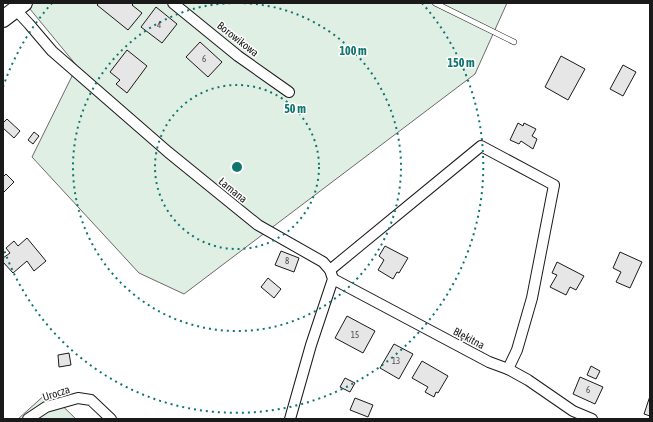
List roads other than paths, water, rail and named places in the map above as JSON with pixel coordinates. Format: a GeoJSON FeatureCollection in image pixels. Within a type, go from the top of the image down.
{"type":"FeatureCollection","features":[{"type":"Feature","properties":{"kind":"street","name":"Borowikowa"},"geometry":{"type":"LineString","coordinates":[[173,3],[238,56],[289,92]]}},
{"type":"Feature","properties":{"kind":"street","name":"Łamana"},"geometry":{"type":"LineString","coordinates":[[14,11],[29,24],[52,51],[168,152],[258,225],[323,262],[332,274]]}},
{"type":"Feature","properties":{"kind":"street"},"geometry":{"type":"LineString","coordinates":[[290,419],[332,274],[481,146],[554,185],[532,298],[517,350],[508,369]]}},
{"type":"Feature","properties":{"kind":"street","name":"Błękitna"},"geometry":{"type":"LineString","coordinates":[[332,274],[488,362],[508,369],[528,380],[573,411],[592,419]]}},
{"type":"Feature","properties":{"kind":"street","name":"Urocza"},"geometry":{"type":"LineString","coordinates":[[28,419],[46,407],[78,398],[91,400],[110,419]]}},
{"type":"Feature","properties":{"kind":"lane"},"geometry":{"type":"LineString","coordinates":[[435,3],[514,42]]}}]}
